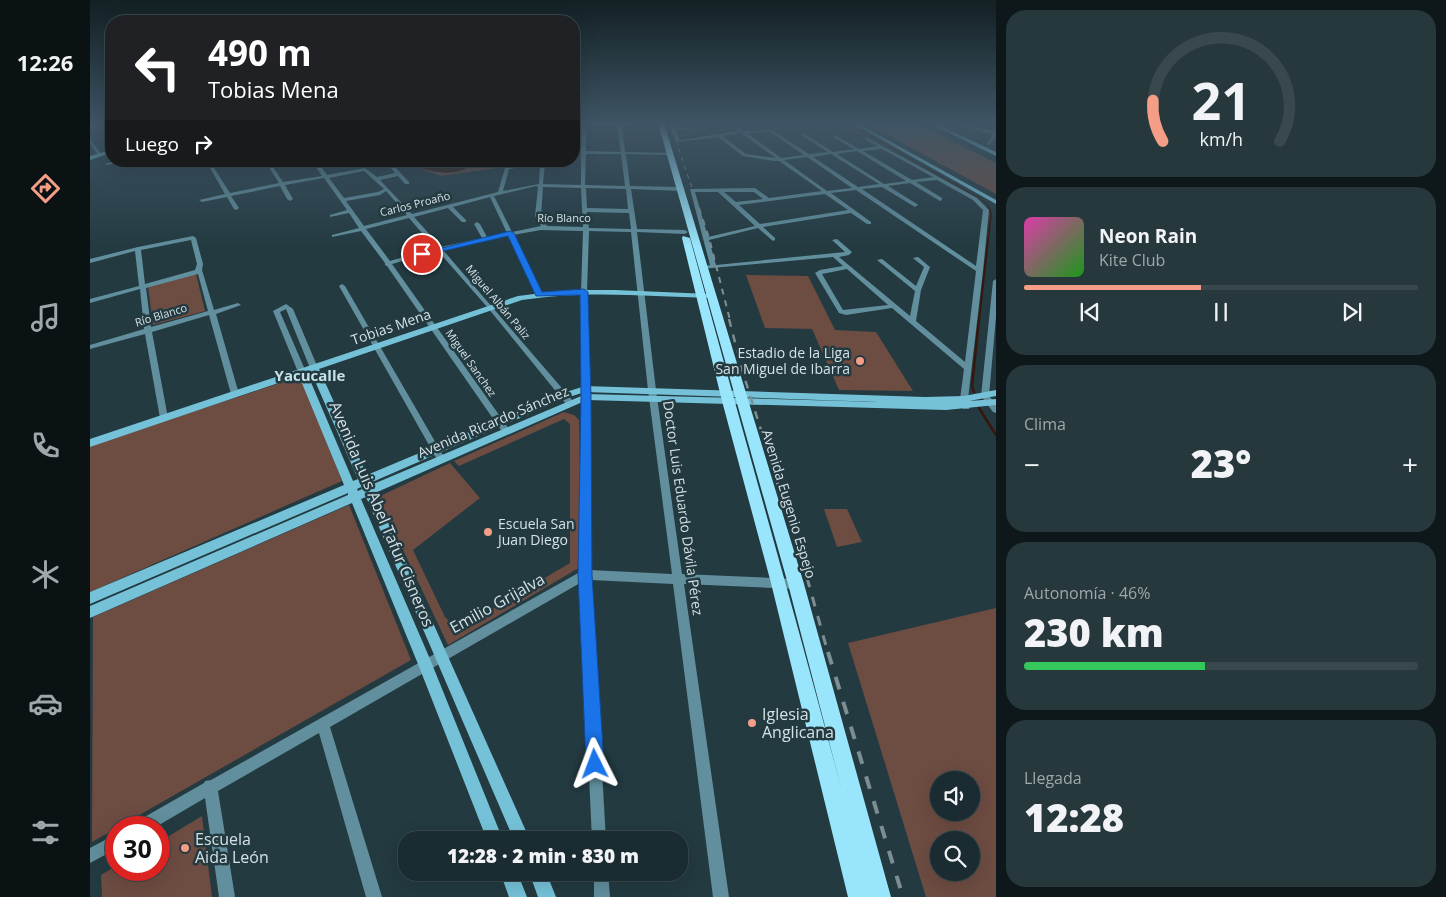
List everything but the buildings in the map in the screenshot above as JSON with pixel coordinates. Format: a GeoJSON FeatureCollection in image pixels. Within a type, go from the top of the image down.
{"type":"FeatureCollection","features":[{"type":"Feature","properties":{"kind":"main road","name":"Avenida Eugenio Espejo"},"geometry":{"type":"LineString","coordinates":[[670,165],[703,268],[706,296]]}},
{"type":"Feature","properties":{"kind":"main road","name":"Avenida Eugenio Espejo"},"geometry":{"type":"LineString","coordinates":[[678,189],[685,232],[706,296],[733,397],[778,583],[859,897]]}},
{"type":"Feature","properties":{"kind":"main road","name":"Avenida Eugenio Espejo"},"geometry":{"type":"LineString","coordinates":[[733,397],[796,584],[880,897]]}},
{"type":"Feature","properties":{"kind":"street"},"geometry":{"type":"LineString","coordinates":[[583,165],[586,229],[584,292],[586,393],[585,575],[599,831]]}},
{"type":"Feature","properties":{"kind":"street","name":"Doctor Luis Eduardo Dávila Pérez"},"geometry":{"type":"LineString","coordinates":[[625,165],[677,580],[721,897]]}},
{"type":"Feature","properties":{"kind":"street"},"geometry":{"type":"LineString","coordinates":[[787,165],[869,223]]}},
{"type":"Feature","properties":{"kind":"street"},"geometry":{"type":"LineString","coordinates":[[821,165],[980,271]]}},
{"type":"Feature","properties":{"kind":"street"},"geometry":{"type":"LineString","coordinates":[[853,165],[915,205]]}},
{"type":"Feature","properties":{"kind":"street"},"geometry":{"type":"LineString","coordinates":[[885,165],[940,199]]}},
{"type":"Feature","properties":{"kind":"street"},"geometry":{"type":"LineString","coordinates":[[916,165],[976,199],[986,210],[967,368],[965,403]]}},
{"type":"Feature","properties":{"kind":"street"},"geometry":{"type":"LineString","coordinates":[[929,165],[996,202]]}},
{"type":"Feature","properties":{"kind":"street"},"geometry":{"type":"LineString","coordinates":[[938,165],[996,197]]}},
{"type":"Feature","properties":{"kind":"street"},"geometry":{"type":"LineString","coordinates":[[212,167],[236,208]]}},
{"type":"Feature","properties":{"kind":"street"},"geometry":{"type":"LineString","coordinates":[[271,167],[290,199]]}},
{"type":"Feature","properties":{"kind":"street","name":"Miguel Sanchez"},"geometry":{"type":"LineString","coordinates":[[318,167],[434,327],[503,427]]}},
{"type":"Feature","properties":{"kind":"street"},"geometry":{"type":"LineString","coordinates":[[500,193],[505,169],[516,167]]}},
{"type":"Feature","properties":{"kind":"street"},"geometry":{"type":"LineString","coordinates":[[543,167],[538,216],[545,228]]}},
{"type":"Feature","properties":{"kind":"street"},"geometry":{"type":"LineString","coordinates":[[393,168],[407,182]]}},
{"type":"Feature","properties":{"kind":"street"},"geometry":{"type":"LineString","coordinates":[[202,200],[366,170],[387,189],[409,216]]}},
{"type":"Feature","properties":{"kind":"street"},"geometry":{"type":"LineString","coordinates":[[377,179],[399,174]]}},
{"type":"Feature","properties":{"kind":"street"},"geometry":{"type":"LineString","coordinates":[[736,204],[940,178]]}},
{"type":"Feature","properties":{"kind":"street","name":"Carlos Proaño"},"geometry":{"type":"LineString","coordinates":[[362,228],[491,195],[541,186],[678,189]]}},
{"type":"Feature","properties":{"kind":"street"},"geometry":{"type":"LineString","coordinates":[[343,200],[380,193],[387,189]]}},
{"type":"Feature","properties":{"kind":"street"},"geometry":{"type":"LineString","coordinates":[[714,267],[692,190],[755,190],[768,200]]}},
{"type":"Feature","properties":{"kind":"street"},"geometry":{"type":"LineString","coordinates":[[719,190],[773,239]]}},
{"type":"Feature","properties":{"kind":"street"},"geometry":{"type":"LineString","coordinates":[[491,195],[539,294]]}},
{"type":"Feature","properties":{"kind":"street"},"geometry":{"type":"LineString","coordinates":[[449,206],[464,221]]}},
{"type":"Feature","properties":{"kind":"street"},"geometry":{"type":"LineString","coordinates":[[585,210],[632,211]]}},
{"type":"Feature","properties":{"kind":"street"},"geometry":{"type":"LineString","coordinates":[[332,216],[351,211]]}},
{"type":"Feature","properties":{"kind":"street"},"geometry":{"type":"LineString","coordinates":[[707,239],[760,226],[852,211]]}},
{"type":"Feature","properties":{"kind":"street","name":"Miguel Albán Paliz"},"geometry":{"type":"LineString","coordinates":[[409,216],[490,307],[566,399]]}},
{"type":"Feature","properties":{"kind":"street"},"geometry":{"type":"LineString","coordinates":[[477,224],[485,239]]}},
{"type":"Feature","properties":{"kind":"street"},"geometry":{"type":"LineString","coordinates":[[334,236],[362,228]]}},
{"type":"Feature","properties":{"kind":"street","name":"Río Blanco"},"geometry":{"type":"LineString","coordinates":[[387,264],[439,249],[510,233],[545,228],[685,232]]}},
{"type":"Feature","properties":{"kind":"street"},"geometry":{"type":"LineString","coordinates":[[90,261],[193,238],[200,264],[196,272]]}},
{"type":"Feature","properties":{"kind":"street"},"geometry":{"type":"LineString","coordinates":[[703,268],[849,252],[835,240]]}},
{"type":"Feature","properties":{"kind":"street"},"geometry":{"type":"LineString","coordinates":[[138,249],[148,330],[164,418]]}},
{"type":"Feature","properties":{"kind":"street"},"geometry":{"type":"LineString","coordinates":[[834,255],[967,368]]}},
{"type":"Feature","properties":{"kind":"street"},"geometry":{"type":"LineString","coordinates":[[912,321],[918,290],[927,267],[916,258]]}},
{"type":"Feature","properties":{"kind":"street"},"geometry":{"type":"LineString","coordinates":[[880,260],[918,290]]}},
{"type":"Feature","properties":{"kind":"street"},"geometry":{"type":"LineString","coordinates":[[848,268],[818,273],[841,312],[846,313],[893,306]]}},
{"type":"Feature","properties":{"kind":"street"},"geometry":{"type":"LineString","coordinates":[[90,300],[201,272],[235,394]]}},
{"type":"Feature","properties":{"kind":"street"},"geometry":{"type":"LineString","coordinates":[[992,403],[996,281]]}},
{"type":"Feature","properties":{"kind":"street"},"geometry":{"type":"LineString","coordinates":[[342,286],[438,455]]}},
{"type":"Feature","properties":{"kind":"street","name":"Tobias Mena"},"geometry":{"type":"LineString","coordinates":[[90,443],[490,307],[539,294],[584,292],[706,296]]}},
{"type":"Feature","properties":{"kind":"street","name":"Río Blanco"},"geometry":{"type":"LineString","coordinates":[[90,347],[238,305]]}},
{"type":"Feature","properties":{"kind":"street","name":"Avenida Luis Abel Tafur Cisneros"},"geometry":{"type":"LineString","coordinates":[[491,831],[425,664],[352,492],[308,370],[290,309],[286,306],[282,307],[276,311],[308,370],[366,485],[518,831]]}},
{"type":"Feature","properties":{"kind":"street","name":"Avenida Ricardo Sánchez"},"geometry":{"type":"LineString","coordinates":[[90,612],[366,485],[566,399],[586,393],[992,403],[996,393]]}},
{"type":"Feature","properties":{"kind":"street","name":"Avenida Ricardo Sánchez"},"geometry":{"type":"LineString","coordinates":[[90,598],[352,492]]}},
{"type":"Feature","properties":{"kind":"street"},"geometry":{"type":"LineString","coordinates":[[585,575],[796,584]]}},
{"type":"Feature","properties":{"kind":"street","name":"Emilio Grijalva"},"geometry":{"type":"LineString","coordinates":[[159,816],[323,724],[441,654],[585,575]]}},
{"type":"Feature","properties":{"kind":"street"},"geometry":{"type":"LineString","coordinates":[[323,724],[374,897]]}},
{"type":"Feature","properties":{"kind":"street"},"geometry":{"type":"LineString","coordinates":[[210,786],[227,897]]}},
{"type":"Feature","properties":{"kind":"street"},"geometry":{"type":"LineString","coordinates":[[90,856],[105,847]]}},
{"type":"Feature","properties":{"kind":"street"},"geometry":{"type":"LineString","coordinates":[[512,881],[518,897]]}},
{"type":"Feature","properties":{"kind":"street"},"geometry":{"type":"LineString","coordinates":[[541,881],[547,897]]}},
{"type":"Feature","properties":{"kind":"street"},"geometry":{"type":"LineString","coordinates":[[601,881],[602,897]]}},
{"type":"Feature","properties":{"kind":"shaded area"},"geometry":{"type":"Polygon","coordinates":[[[943,165],[996,165],[996,194],[943,165]]]}},
{"type":"Feature","properties":{"kind":"shaded area"},"geometry":{"type":"Polygon","coordinates":[[[413,167],[503,167],[441,176],[413,167]]]}},
{"type":"Feature","properties":{"kind":"shaded area"},"geometry":{"type":"Polygon","coordinates":[[[416,167],[468,167],[463,170],[445,173],[416,167]]]}},
{"type":"Feature","properties":{"kind":"shaded area"},"geometry":{"type":"Polygon","coordinates":[[[196,274],[205,311],[153,325],[148,286],[196,274]]]}},
{"type":"Feature","properties":{"kind":"shaded area","name":"Estadio de la Liga San Miguel de Ibarra"},"geometry":{"type":"Polygon","coordinates":[[[746,275],[808,276],[835,330],[876,332],[913,391],[839,390],[812,329],[765,328],[746,275]]]}},
{"type":"Feature","properties":{"kind":"shaded area"},"geometry":{"type":"Polygon","coordinates":[[[301,376],[342,481],[90,592],[90,446],[301,376]]]}},
{"type":"Feature","properties":{"kind":"shaded area"},"geometry":{"type":"Polygon","coordinates":[[[564,412],[574,415],[579,420],[582,566],[448,645],[378,497],[450,463],[480,498],[413,550],[445,617],[454,626],[467,624],[570,563],[570,424],[564,419],[459,466],[454,461],[564,412]]]}},
{"type":"Feature","properties":{"kind":"shaded area"},"geometry":{"type":"Polygon","coordinates":[[[349,505],[411,660],[138,816],[105,816],[105,835],[92,842],[93,617],[349,505]]]}},
{"type":"Feature","properties":{"kind":"shaded area"},"geometry":{"type":"Polygon","coordinates":[[[824,509],[847,509],[862,542],[837,547],[824,509]]]}},
{"type":"Feature","properties":{"kind":"shaded area"},"geometry":{"type":"Polygon","coordinates":[[[996,608],[996,897],[926,897],[848,643],[996,608]]]}},
{"type":"Feature","properties":{"kind":"shaded area","name":"Escuela Aida León"},"geometry":{"type":"Polygon","coordinates":[[[202,816],[212,897],[102,897],[101,875],[105,873],[105,881],[170,881],[170,835],[202,816]]]}},
{"type":"Feature","properties":{"kind":"waterway"},"geometry":{"type":"LineString","coordinates":[[921,165],[979,198],[988,205],[989,209]]}},
{"type":"Feature","properties":{"kind":"waterway"},"geometry":{"type":"LineString","coordinates":[[979,320],[991,214],[989,208]]}},
{"type":"Feature","properties":{"kind":"waterway"},"geometry":{"type":"LineString","coordinates":[[974,392],[972,386],[979,319]]}},
{"type":"Feature","properties":{"kind":"waterway"},"geometry":{"type":"LineString","coordinates":[[979,408],[996,435]]}},
{"type":"Feature","properties":{"kind":"railway"},"geometry":{"type":"LineString","coordinates":[[684,165],[699,209]]}},
{"type":"Feature","properties":{"kind":"railway"},"geometry":{"type":"LineString","coordinates":[[699,208],[709,238],[730,320]]}},
{"type":"Feature","properties":{"kind":"railway"},"geometry":{"type":"LineString","coordinates":[[729,319],[743,373],[772,465]]}},
{"type":"Feature","properties":{"kind":"railway"},"geometry":{"type":"LineString","coordinates":[[771,463],[804,567],[828,653]]}},
{"type":"Feature","properties":{"kind":"railway"},"geometry":{"type":"LineString","coordinates":[[828,652],[903,897]]}},
{"type":"Feature","properties":{"kind":"place","name":"Estadio de la Liga San Miguel de Ibarra"},"geometry":{"type":"Point","coordinates":[860,361]}},
{"type":"Feature","properties":{"kind":"place","name":"Escuela San Juan Diego"},"geometry":{"type":"Point","coordinates":[488,532]}},
{"type":"Feature","properties":{"kind":"place","name":"Iglesia Anglicana"},"geometry":{"type":"Point","coordinates":[752,723]}},
{"type":"Feature","properties":{"kind":"place","name":"Escuela Aida León"},"geometry":{"type":"Point","coordinates":[185,848]}},
{"type":"Feature","properties":{"kind":"district","name":"Yacucalle"},"geometry":{"type":"Point","coordinates":[310,376]}},
{"type":"Feature","properties":{"kind":"route"},"geometry":{"type":"LineString","coordinates":[[422,254],[510,233],[539,294],[584,292],[586,397],[585,575],[595,764]]}}]}
